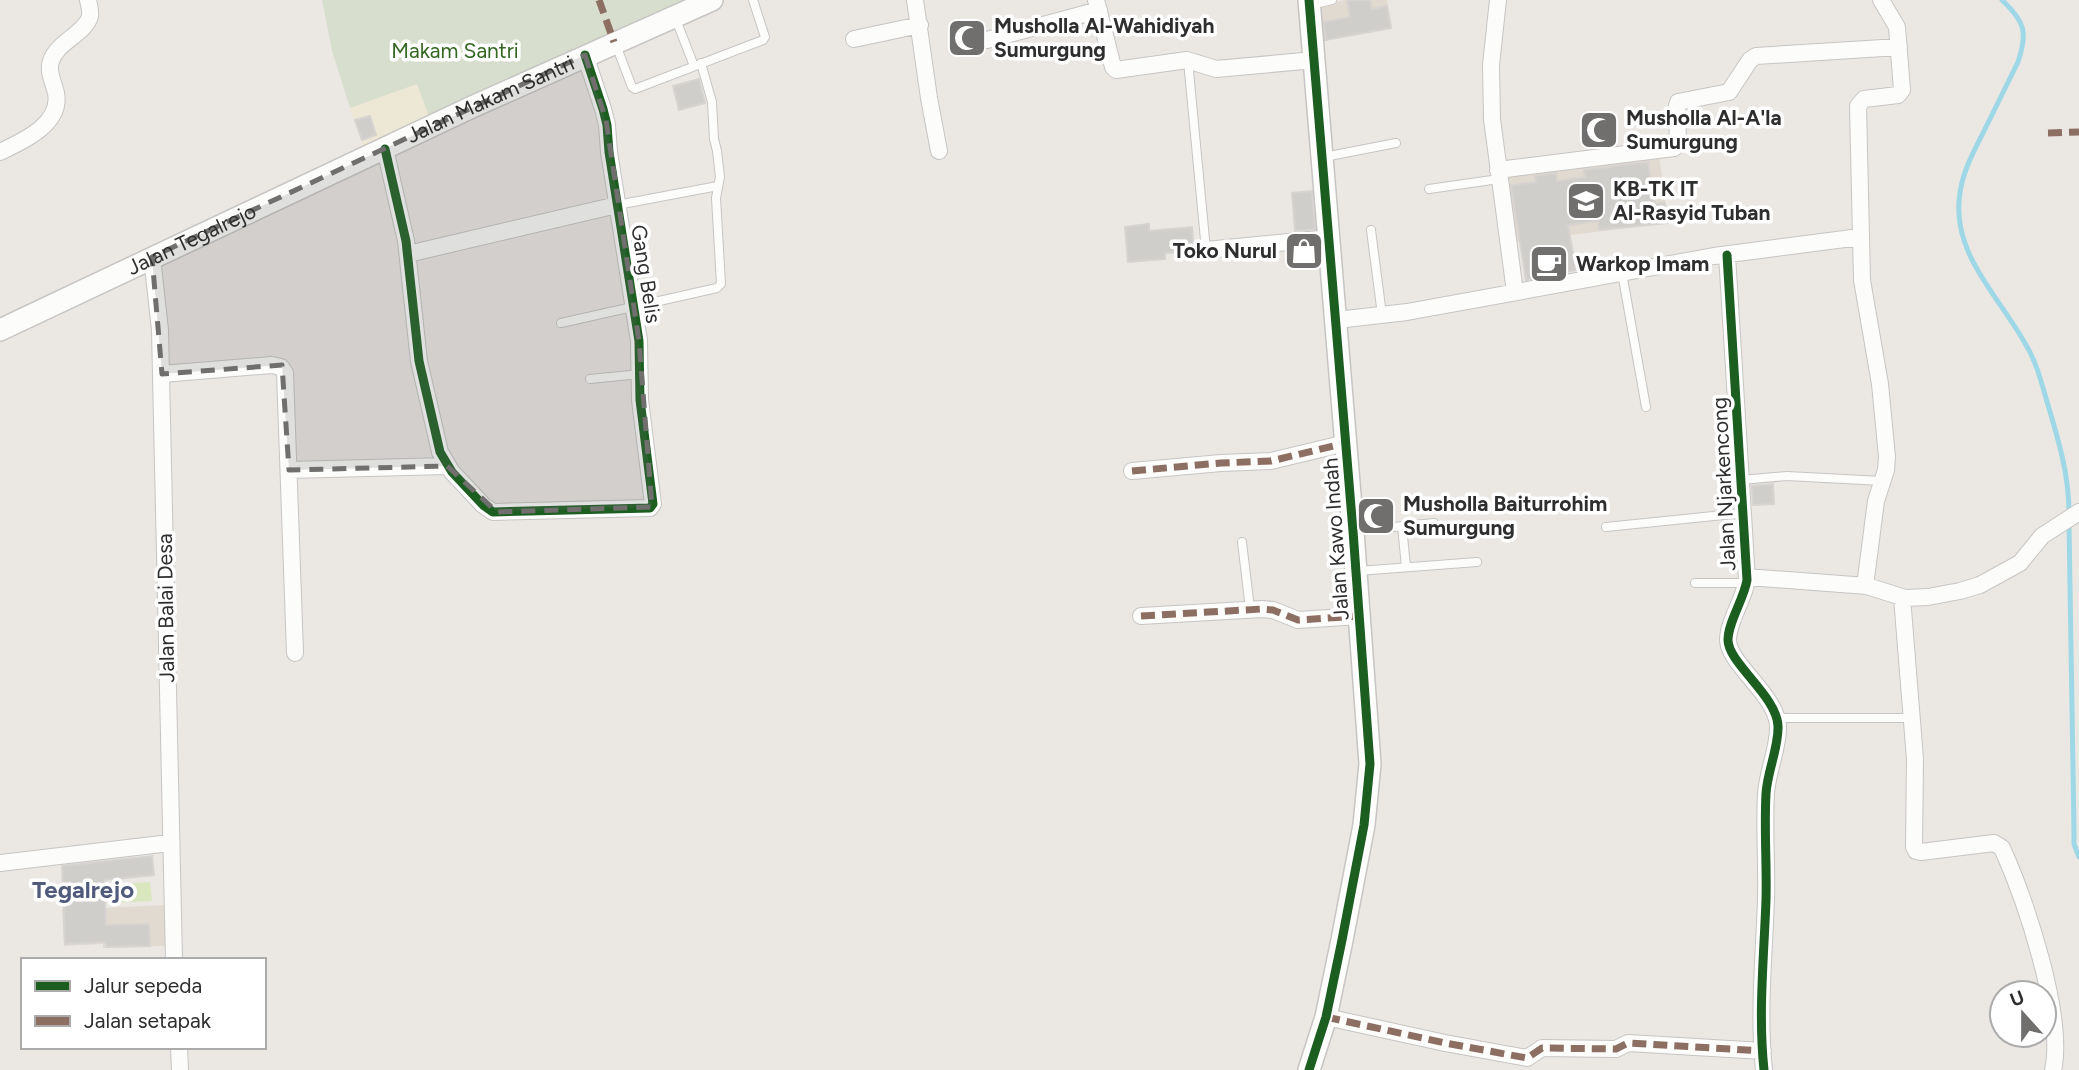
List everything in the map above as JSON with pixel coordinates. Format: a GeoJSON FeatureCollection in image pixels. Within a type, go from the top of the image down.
{"type":"FeatureCollection","features":[{"type":"Feature","properties":{"kind":"street"},"geometry":{"type":"LineString","coordinates":[[0,152],[48,122],[57,103],[49,69],[50,62],[66,40],[85,26],[90,14],[88,0]]}},
{"type":"Feature","properties":{"kind":"street","name":"Jalan Makam Santri"},"geometry":{"type":"LineString","coordinates":[[385,149],[585,55],[712,0]]}},
{"type":"Feature","properties":{"kind":"street"},"geometry":{"type":"LineString","coordinates":[[915,0],[939,151]]}},
{"type":"Feature","properties":{"kind":"street"},"geometry":{"type":"LineString","coordinates":[[1498,0],[1492,54],[1491,98],[1515,292]]}},
{"type":"Feature","properties":{"kind":"street"},"geometry":{"type":"LineString","coordinates":[[1865,586],[1876,500],[1887,466],[1880,384],[1863,292],[1858,106],[1864,99],[1896,96],[1901,92],[1897,27],[1881,0]]}},
{"type":"Feature","properties":{"kind":"street","name":"Jalan Kawo Indah"},"geometry":{"type":"LineString","coordinates":[[1309,3],[1337,320],[1369,748],[1367,803],[1353,884],[1326,1017],[1309,1070]]}},
{"type":"Feature","properties":{"kind":"street"},"geometry":{"type":"LineString","coordinates":[[987,40],[1097,5],[1115,69],[1188,60],[1216,69],[1315,60]]}},
{"type":"Feature","properties":{"kind":"street"},"geometry":{"type":"LineString","coordinates":[[854,39],[920,25]]}},
{"type":"Feature","properties":{"kind":"street"},"geometry":{"type":"LineString","coordinates":[[1499,175],[1674,148],[1678,144],[1678,102],[1726,93],[1750,60],[1756,56],[1899,47]]}},
{"type":"Feature","properties":{"kind":"street","name":"Gang Belis"},"geometry":{"type":"LineString","coordinates":[[447,466],[494,512],[652,507],[641,406],[640,346],[604,108],[585,55]]}},
{"type":"Feature","properties":{"kind":"street"},"geometry":{"type":"LineString","coordinates":[[289,470],[447,466],[439,449],[421,371],[404,229],[385,149]]}},
{"type":"Feature","properties":{"kind":"street","name":"Jalan Tegalrejo"},"geometry":{"type":"LineString","coordinates":[[0,330],[385,149]]}},
{"type":"Feature","properties":{"kind":"street"},"geometry":{"type":"LineString","coordinates":[[408,254],[617,205]]}},
{"type":"Feature","properties":{"kind":"street"},"geometry":{"type":"LineString","coordinates":[[1337,320],[1382,315],[1727,254],[1860,237]]}},
{"type":"Feature","properties":{"kind":"street"},"geometry":{"type":"LineString","coordinates":[[1206,250],[1330,238]]}},
{"type":"Feature","properties":{"kind":"street","name":"Jalan Njarkencong"},"geometry":{"type":"LineString","coordinates":[[1727,254],[1747,580],[1730,627],[1728,642],[1734,656],[1769,703],[1776,718]]}},
{"type":"Feature","properties":{"kind":"street","name":"Jalan Balai Desa"},"geometry":{"type":"LineString","coordinates":[[152,257],[159,311],[162,374],[174,958]]}},
{"type":"Feature","properties":{"kind":"street"},"geometry":{"type":"LineString","coordinates":[[162,374],[269,365],[281,367],[286,378],[295,653]]}},
{"type":"Feature","properties":{"kind":"street"},"geometry":{"type":"LineString","coordinates":[[1132,471],[1263,462],[1346,443]]}},
{"type":"Feature","properties":{"kind":"street"},"geometry":{"type":"LineString","coordinates":[[1747,580],[1865,586],[1902,597],[1928,597],[1965,590],[2022,562],[2039,540],[2079,512]]}},
{"type":"Feature","properties":{"kind":"street"},"geometry":{"type":"LineString","coordinates":[[1902,597],[1913,718],[1915,848],[1921,852],[1994,843],[2003,849],[2044,971],[2054,1034],[2053,1070]]}},
{"type":"Feature","properties":{"kind":"street"},"geometry":{"type":"LineString","coordinates":[[1141,616],[1251,609],[1268,609],[1306,621],[1360,616]]}},
{"type":"Feature","properties":{"kind":"street"},"geometry":{"type":"LineString","coordinates":[[1764,1070],[1762,1013],[1766,898],[1765,817],[1767,783],[1778,731],[1776,718]]}},
{"type":"Feature","properties":{"kind":"street"},"geometry":{"type":"LineString","coordinates":[[0,863],[170,844]]}},
{"type":"Feature","properties":{"kind":"street"},"geometry":{"type":"LineString","coordinates":[[1326,1017],[1445,1044],[1527,1058],[1542,1048],[1616,1049],[1628,1043],[1763,1051]]}},
{"type":"Feature","properties":{"kind":"street"},"geometry":{"type":"LineString","coordinates":[[179,1049],[180,1070]]}},
{"type":"Feature","properties":{"kind":"lane"},"geometry":{"type":"LineString","coordinates":[[614,42],[634,88],[764,39],[753,0]]}},
{"type":"Feature","properties":{"kind":"lane"},"geometry":{"type":"LineString","coordinates":[[1309,3],[1332,0]]}},
{"type":"Feature","properties":{"kind":"lane"},"geometry":{"type":"LineString","coordinates":[[561,323],[717,288],[722,284],[716,198],[720,177],[712,103],[675,16]]}},
{"type":"Feature","properties":{"kind":"lane"},"geometry":{"type":"LineString","coordinates":[[1188,60],[1206,250]]}},
{"type":"Feature","properties":{"kind":"lane"},"geometry":{"type":"LineString","coordinates":[[1323,157],[1396,143]]}},
{"type":"Feature","properties":{"kind":"lane"},"geometry":{"type":"LineString","coordinates":[[1429,189],[1499,175]]}},
{"type":"Feature","properties":{"kind":"lane"},"geometry":{"type":"LineString","coordinates":[[617,205],[718,186]]}},
{"type":"Feature","properties":{"kind":"lane"},"geometry":{"type":"LineString","coordinates":[[1371,230],[1382,315]]}},
{"type":"Feature","properties":{"kind":"lane"},"geometry":{"type":"LineString","coordinates":[[1622,272],[1646,407]]}},
{"type":"Feature","properties":{"kind":"lane"},"geometry":{"type":"LineString","coordinates":[[590,379],[640,374]]}},
{"type":"Feature","properties":{"kind":"lane"},"geometry":{"type":"LineString","coordinates":[[1741,480],[1787,476],[1882,481]]}},
{"type":"Feature","properties":{"kind":"lane"},"geometry":{"type":"LineString","coordinates":[[1606,527],[1743,513]]}},
{"type":"Feature","properties":{"kind":"lane"},"geometry":{"type":"LineString","coordinates":[[1353,531],[1434,523]]}},
{"type":"Feature","properties":{"kind":"lane"},"geometry":{"type":"LineString","coordinates":[[1402,526],[1406,567]]}},
{"type":"Feature","properties":{"kind":"lane"},"geometry":{"type":"LineString","coordinates":[[1242,542],[1251,609]]}},
{"type":"Feature","properties":{"kind":"lane"},"geometry":{"type":"LineString","coordinates":[[1357,572],[1477,562]]}},
{"type":"Feature","properties":{"kind":"lane"},"geometry":{"type":"LineString","coordinates":[[1695,583],[1747,580]]}},
{"type":"Feature","properties":{"kind":"lane"},"geometry":{"type":"LineString","coordinates":[[1776,718],[1913,718]]}},
{"type":"Feature","properties":{"kind":"highlighted area"},"geometry":{"type":"Polygon","coordinates":[[[585,55],[606,120],[639,341],[652,507],[497,512],[447,466],[289,470],[282,365],[162,374],[152,257],[585,55]]]}},
{"type":"Feature","properties":{"kind":"shaded area"},"geometry":{"type":"Polygon","coordinates":[[[1344,0],[1387,0],[1392,28],[1320,41],[1316,7],[1344,0]]]}},
{"type":"Feature","properties":{"kind":"shaded area","name":"KB-TK IT Al-Rasyid Tuban"},"geometry":{"type":"Polygon","coordinates":[[[1659,155],[1668,223],[1513,242],[1507,174],[1659,155]]]}},
{"type":"Feature","properties":{"kind":"shaded area"},"geometry":{"type":"Polygon","coordinates":[[[164,905],[166,946],[64,946],[62,910],[164,905]]]}},
{"type":"Feature","properties":{"kind":"sand"},"geometry":{"type":"Polygon","coordinates":[[[417,84],[429,117],[363,147],[350,108],[417,84]]]}},
{"type":"Feature","properties":{"kind":"green space","name":"Makam Santri"},"geometry":{"type":"Polygon","coordinates":[[[322,0],[693,0],[429,117],[417,84],[350,108],[332,51],[322,0]]]}},
{"type":"Feature","properties":{"kind":"green space"},"geometry":{"type":"Polygon","coordinates":[[[150,882],[152,901],[113,903],[112,885],[150,882]]]}},
{"type":"Feature","properties":{"kind":"building"},"geometry":{"type":"Polygon","coordinates":[[[1347,0],[1370,0],[1372,9],[1387,6],[1391,28],[1325,40],[1324,22],[1350,17],[1347,0]]]}},
{"type":"Feature","properties":{"kind":"building"},"geometry":{"type":"Polygon","coordinates":[[[699,79],[705,103],[679,110],[673,86],[699,79]]]}},
{"type":"Feature","properties":{"kind":"building"},"geometry":{"type":"Polygon","coordinates":[[[370,116],[376,135],[362,140],[355,120],[370,116]]]}},
{"type":"Feature","properties":{"kind":"building","name":"Musholla Al-A'la Sumurgung"},"geometry":{"type":"Polygon","coordinates":[[[1606,120],[1609,146],[1592,148],[1589,122],[1606,120]]]}},
{"type":"Feature","properties":{"kind":"building","name":"KB-TK IT Al-Rasyid Tuban"},"geometry":{"type":"Polygon","coordinates":[[[1648,162],[1654,204],[1665,203],[1667,223],[1599,230],[1598,221],[1568,225],[1576,270],[1526,280],[1511,185],[1536,182],[1535,176],[1556,173],[1557,181],[1585,177],[1584,170],[1648,162]]]}},
{"type":"Feature","properties":{"kind":"building"},"geometry":{"type":"Polygon","coordinates":[[[1312,191],[1315,229],[1295,231],[1292,193],[1312,191]]]}},
{"type":"Feature","properties":{"kind":"building"},"geometry":{"type":"Polygon","coordinates":[[[1149,224],[1149,231],[1192,227],[1194,251],[1165,253],[1165,259],[1128,262],[1125,227],[1149,224]]]}},
{"type":"Feature","properties":{"kind":"building"},"geometry":{"type":"Polygon","coordinates":[[[1317,250],[1317,260],[1288,262],[1288,253],[1317,250]]]}},
{"type":"Feature","properties":{"kind":"building"},"geometry":{"type":"Polygon","coordinates":[[[1773,484],[1774,504],[1753,505],[1752,486],[1773,484]]]}},
{"type":"Feature","properties":{"kind":"building","name":"Musholla Baiturrohim Sumurgung"},"geometry":{"type":"Polygon","coordinates":[[[1391,505],[1392,521],[1366,523],[1364,508],[1391,505]]]}},
{"type":"Feature","properties":{"kind":"building"},"geometry":{"type":"Polygon","coordinates":[[[152,856],[154,875],[104,880],[106,925],[149,924],[150,946],[106,947],[105,942],[65,944],[62,866],[152,856]]]}},
{"type":"Feature","properties":{"kind":"waterway"},"geometry":{"type":"LineString","coordinates":[[2002,0],[2020,21],[2023,43],[2018,62],[1967,168],[1960,193],[1959,215],[1962,235],[1970,255],[2026,345],[2036,367],[2063,459],[2069,514]]}},
{"type":"Feature","properties":{"kind":"waterway"},"geometry":{"type":"LineString","coordinates":[[2069,524],[2074,844],[2079,857]]}},
{"type":"Feature","properties":{"kind":"marked path"},"geometry":{"type":"LineString","coordinates":[[599,0],[614,42]]}},
{"type":"Feature","properties":{"kind":"marked path"},"geometry":{"type":"LineString","coordinates":[[2048,133],[2079,132]]}},
{"type":"Feature","properties":{"kind":"marked path"},"geometry":{"type":"LineString","coordinates":[[1132,471],[1271,461],[1346,443]]}},
{"type":"Feature","properties":{"kind":"marked path"},"geometry":{"type":"LineString","coordinates":[[1141,616],[1262,609],[1273,610],[1298,620],[1360,616]]}},
{"type":"Feature","properties":{"kind":"marked path"},"geometry":{"type":"LineString","coordinates":[[1326,1017],[1527,1058],[1542,1048],[1616,1049],[1628,1043],[1763,1051]]}},
{"type":"Feature","properties":{"kind":"cycle path"},"geometry":{"type":"LineString","coordinates":[[1309,0],[1370,764],[1364,825],[1342,940],[1326,1017],[1309,1070]]}},
{"type":"Feature","properties":{"kind":"cycle path"},"geometry":{"type":"LineString","coordinates":[[385,149],[406,241],[419,361],[440,452],[452,472],[493,512],[650,508],[653,504],[640,400],[639,341],[607,125],[585,55]]}},
{"type":"Feature","properties":{"kind":"cycle path"},"geometry":{"type":"LineString","coordinates":[[1727,255],[1747,580],[1728,640],[1736,659],[1770,703],[1778,726],[1766,794],[1766,900],[1761,1006],[1764,1070]]}},
{"type":"Feature","properties":{"kind":"place","name":"Musholla Al-Wahidiyah Sumurgung"},"geometry":{"type":"Point","coordinates":[967,38]}},
{"type":"Feature","properties":{"kind":"place","name":"Musholla Al-A'la Sumurgung"},"geometry":{"type":"Point","coordinates":[1599,130]}},
{"type":"Feature","properties":{"kind":"place","name":"KB-TK IT Al-Rasyid Tuban"},"geometry":{"type":"Point","coordinates":[1586,201]}},
{"type":"Feature","properties":{"kind":"place","name":"Toko Nurul"},"geometry":{"type":"Point","coordinates":[1304,251]}},
{"type":"Feature","properties":{"kind":"place","name":"Warkop Imam"},"geometry":{"type":"Point","coordinates":[1549,264]}},
{"type":"Feature","properties":{"kind":"place","name":"Musholla Baiturrohim Sumurgung"},"geometry":{"type":"Point","coordinates":[1376,516]}},
{"type":"Feature","properties":{"kind":"district","name":"Tegalrejo"},"geometry":{"type":"Point","coordinates":[83,890]}}]}
